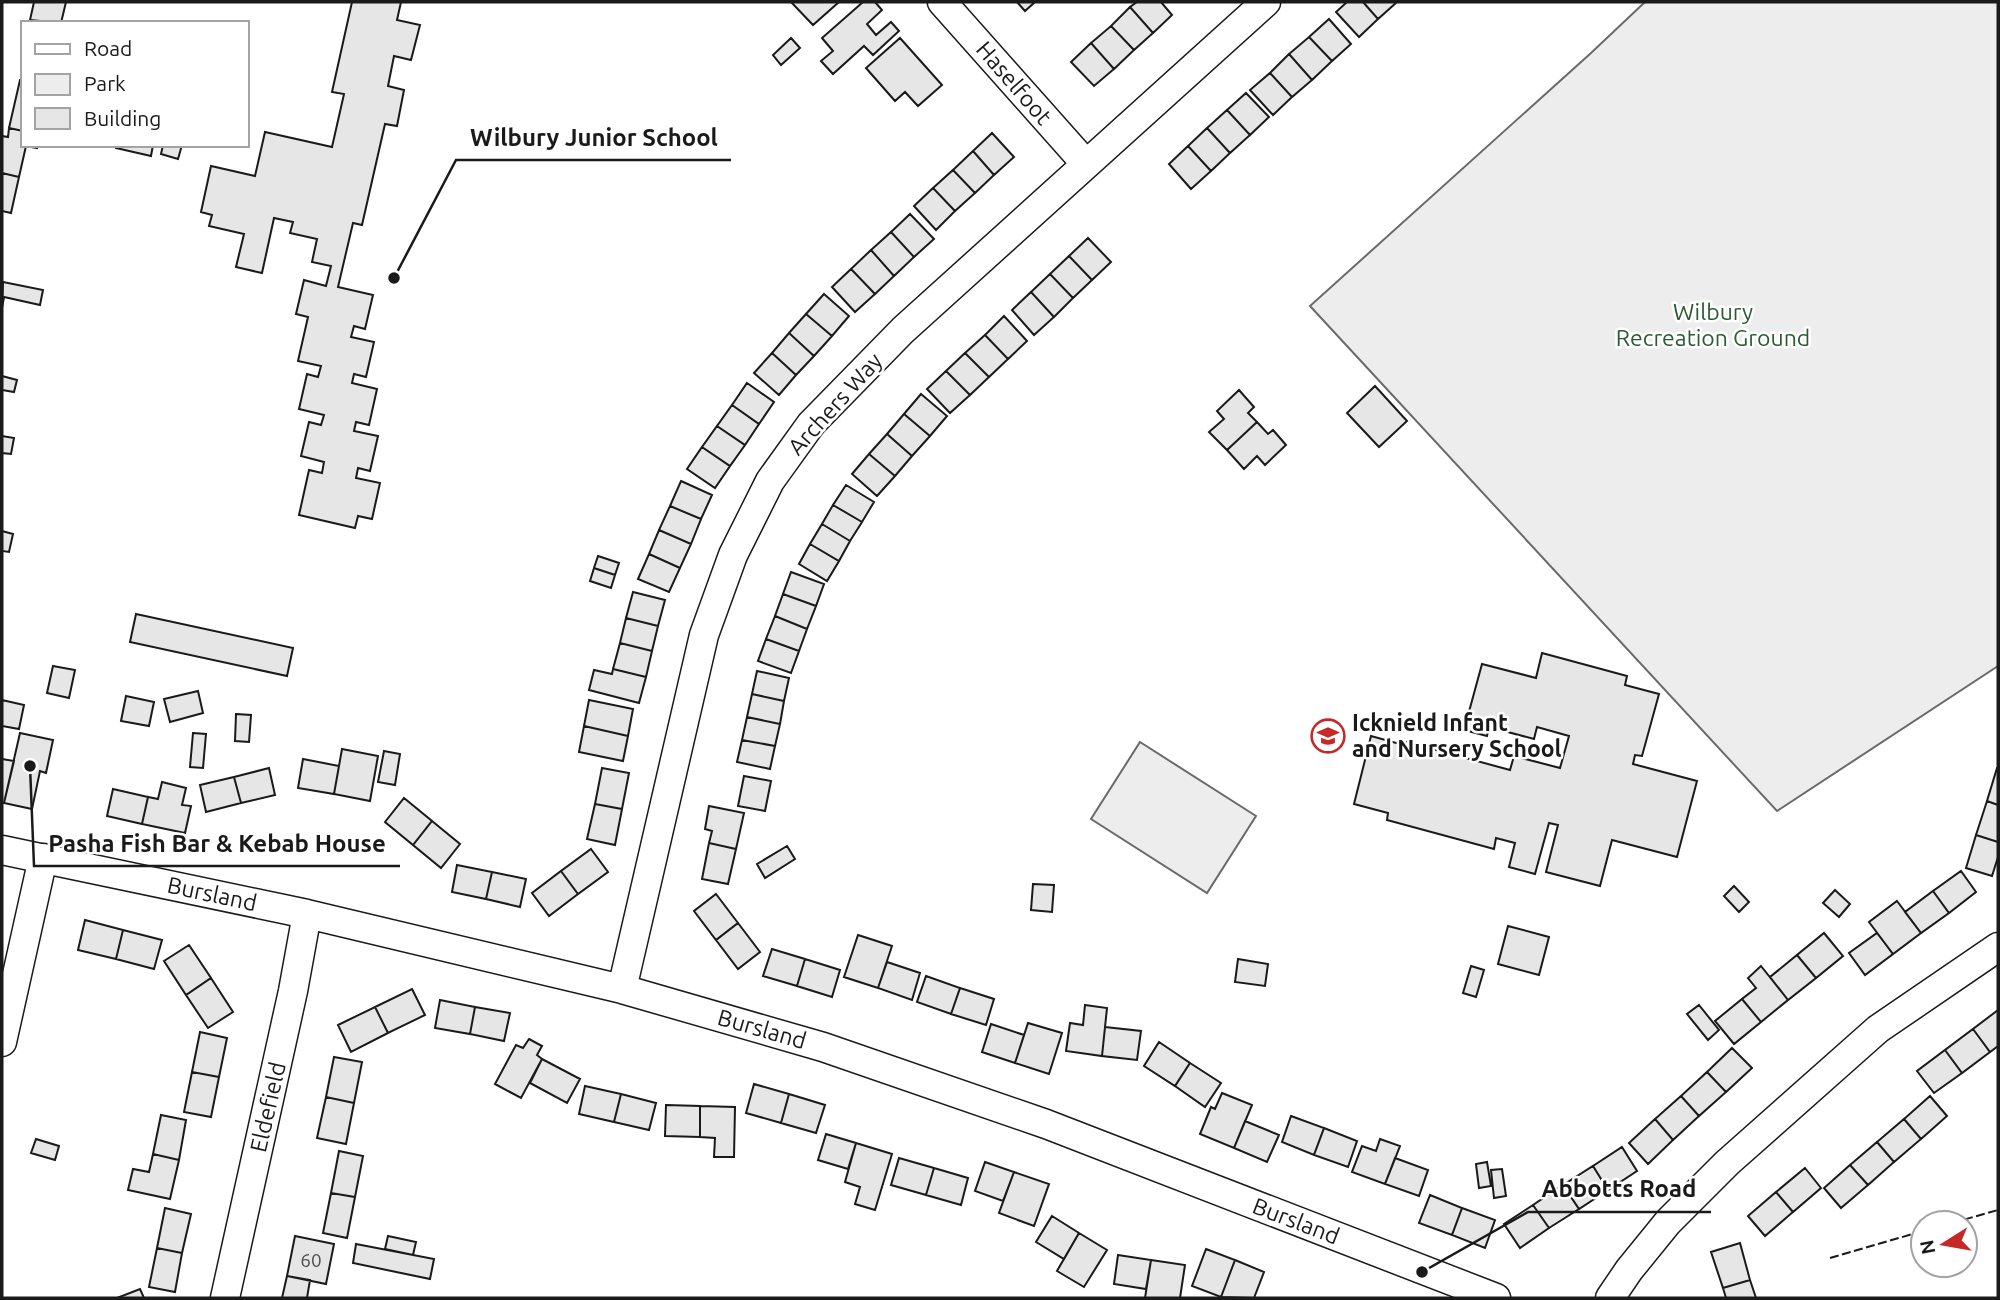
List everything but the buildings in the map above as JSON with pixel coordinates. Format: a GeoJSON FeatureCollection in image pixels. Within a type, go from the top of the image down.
{"type":"FeatureCollection","features":[{"type":"Feature","properties":{"kind":"street","name":"Haselfoot"},"geometry":{"type":"LineString","coordinates":[[942,2],[1086,164]]}},
{"type":"Feature","properties":{"kind":"street","name":"Archers Way"},"geometry":{"type":"LineString","coordinates":[[622,989],[704,635],[733,555],[770,481],[811,424],[903,330],[1266,2]]}},
{"type":"Feature","properties":{"kind":"street","name":"Bursland"},"geometry":{"type":"LineString","coordinates":[[2,850],[307,914],[622,989],[823,1046],[1046,1124],[1496,1298]]}},
{"type":"Feature","properties":{"kind":"street"},"geometry":{"type":"LineString","coordinates":[[2,1042],[43,858]]}},
{"type":"Feature","properties":{"kind":"street","name":"Eldefield"},"geometry":{"type":"LineString","coordinates":[[225,1298],[293,991],[307,914]]}},
{"type":"Feature","properties":{"kind":"street"},"geometry":{"type":"LineString","coordinates":[[1610,1298],[1668,1222],[1727,1163],[1878,1029],[1998,947]]}},
{"type":"Feature","properties":{"kind":"green space","name":"Wilbury Recreation Ground"},"geometry":{"type":"Polygon","coordinates":[[[1645,2],[1998,2],[1998,666],[1777,811],[1310,306],[1645,2]]]}},
{"type":"Feature","properties":{"kind":"green space"},"geometry":{"type":"Polygon","coordinates":[[[1140,742],[1256,816],[1207,893],[1091,819],[1140,742]]]}},
{"type":"Feature","properties":{"kind":"fence"},"geometry":{"type":"LineString","coordinates":[[1979,1215],[1998,1210]]}},
{"type":"Feature","properties":{"kind":"fence"},"geometry":{"type":"LineString","coordinates":[[1830,1258],[1909,1235]]}},
{"type":"Feature","properties":{"kind":"place","name":"Wilbury Junior School"},"geometry":{"type":"Point","coordinates":[394,278]}},
{"type":"Feature","properties":{"kind":"place","name":"Icknield Infant and Nursery School"},"geometry":{"type":"Point","coordinates":[1328,736]}},
{"type":"Feature","properties":{"kind":"place","name":"Pasha Fish Bar & Kebab House"},"geometry":{"type":"Point","coordinates":[30,766]}},
{"type":"Feature","properties":{"kind":"place","name":"Abbotts Road"},"geometry":{"type":"Point","coordinates":[1422,1272]}}]}
